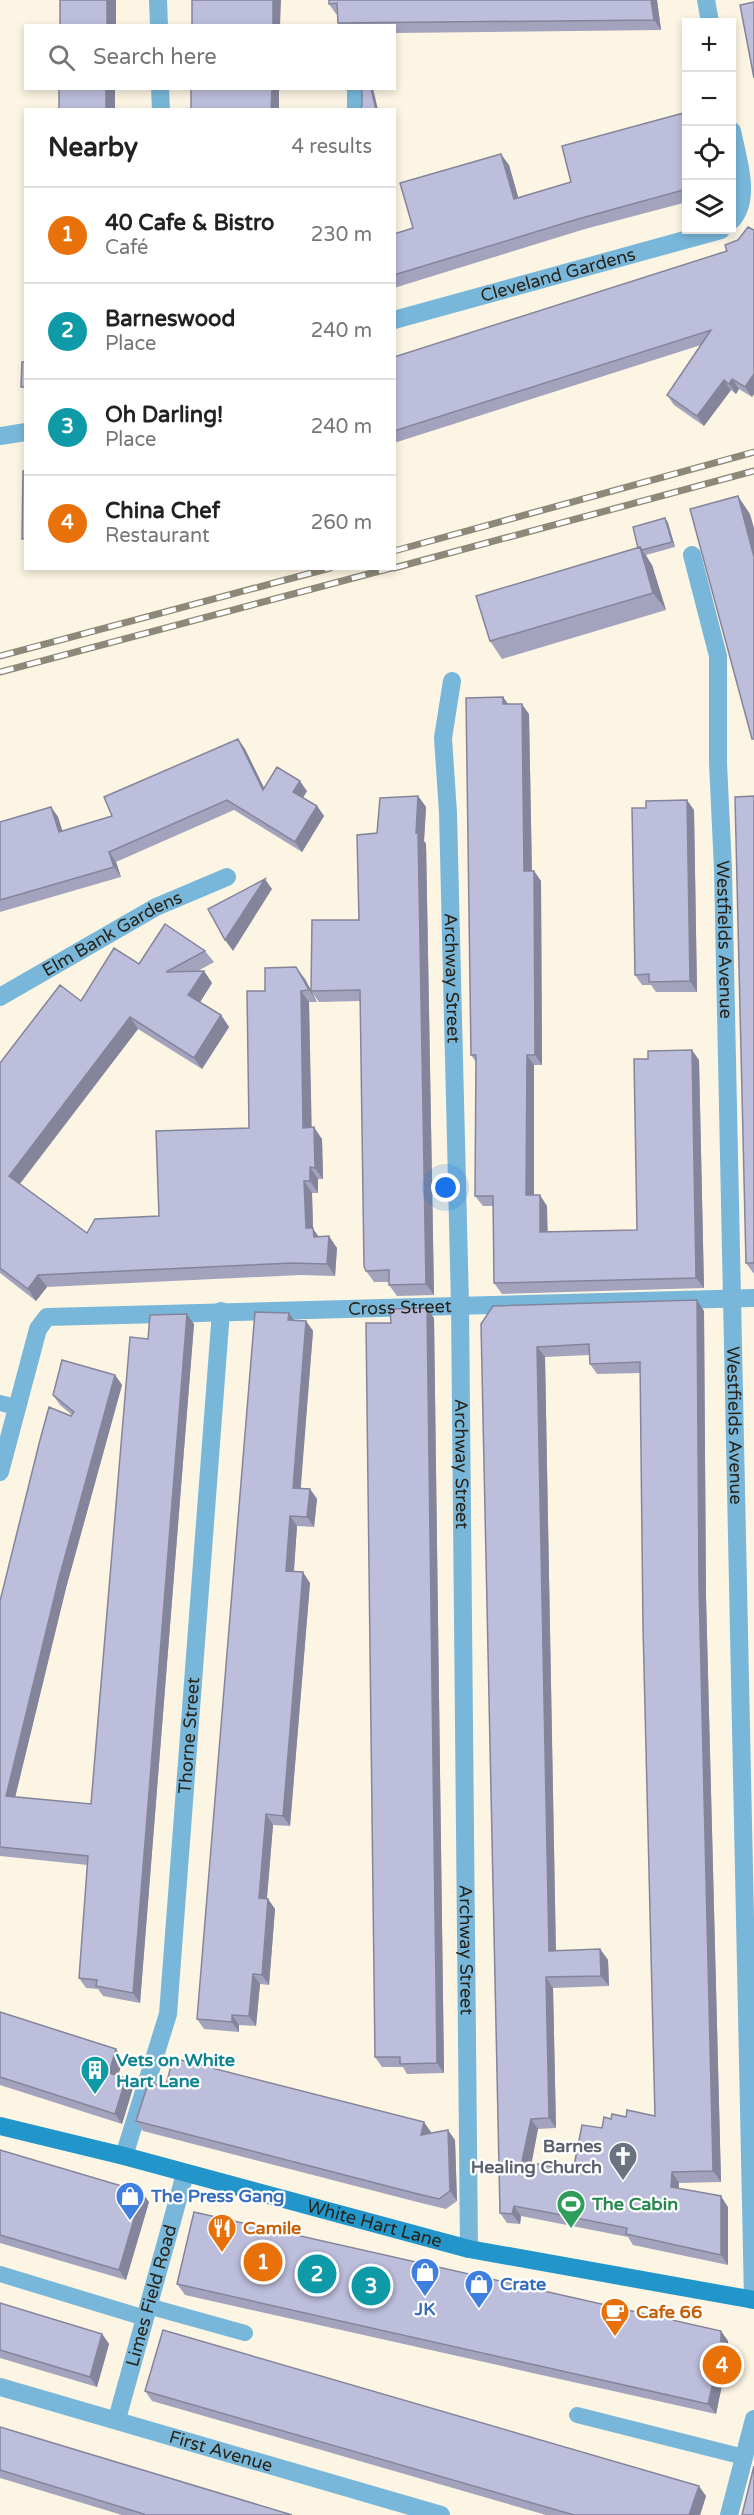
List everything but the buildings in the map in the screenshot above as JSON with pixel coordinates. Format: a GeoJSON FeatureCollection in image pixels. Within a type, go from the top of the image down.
{"type":"FeatureCollection","features":[{"type":"Feature","properties":{"kind":"street"},"geometry":{"type":"LineString","coordinates":[[158,0],[159,24]]}},
{"type":"Feature","properties":{"kind":"street"},"geometry":{"type":"LineString","coordinates":[[706,0],[709,18]]}},
{"type":"Feature","properties":{"kind":"street"},"geometry":{"type":"LineString","coordinates":[[160,90],[161,108]]}},
{"type":"Feature","properties":{"kind":"street"},"geometry":{"type":"LineString","coordinates":[[736,155],[742,191],[736,210]]}},
{"type":"Feature","properties":{"kind":"street","name":"Cleveland Gardens"},"geometry":{"type":"LineString","coordinates":[[396,319],[706,234]]}},
{"type":"Feature","properties":{"kind":"street"},"geometry":{"type":"LineString","coordinates":[[0,436],[24,432]]}},
{"type":"Feature","properties":{"kind":"street","name":"Westfields Avenue"},"geometry":{"type":"LineString","coordinates":[[692,555],[718,657],[718,763],[721,794],[753,2300]]}},
{"type":"Feature","properties":{"kind":"street","name":"Archway Street"},"geometry":{"type":"LineString","coordinates":[[452,681],[443,738],[448,813],[460,1305],[469,2249]]}},
{"type":"Feature","properties":{"kind":"street","name":"Elm Bank Gardens"},"geometry":{"type":"LineString","coordinates":[[0,997],[156,907],[226,877]]}},
{"type":"Feature","properties":{"kind":"street","name":"Cross Street"},"geometry":{"type":"LineString","coordinates":[[8,1405],[38,1329],[47,1317],[754,1298]]}},
{"type":"Feature","properties":{"kind":"street","name":"Thorne Street"},"geometry":{"type":"LineString","coordinates":[[124,2156],[168,2014],[221,1311]]}},
{"type":"Feature","properties":{"kind":"street"},"geometry":{"type":"LineString","coordinates":[[0,1472],[8,1405]]}},
{"type":"Feature","properties":{"kind":"street","name":"White Hart Lane"},"geometry":{"type":"LineString","coordinates":[[0,2126],[124,2156],[469,2249],[753,2300]]}},
{"type":"Feature","properties":{"kind":"street","name":"Limes Field Road"},"geometry":{"type":"LineString","coordinates":[[117,2419],[184,2174]]}},
{"type":"Feature","properties":{"kind":"street","name":"First Avenue"},"geometry":{"type":"LineString","coordinates":[[0,2387],[117,2419],[441,2515]]}},
{"type":"Feature","properties":{"kind":"street"},"geometry":{"type":"LineString","coordinates":[[729,2515],[754,2419]]}},
{"type":"Feature","properties":{"kind":"lane"},"geometry":{"type":"LineString","coordinates":[[355,90],[356,108]]}},
{"type":"Feature","properties":{"kind":"lane"},"geometry":{"type":"LineString","coordinates":[[0,2274],[146,2312],[245,2332]]}},
{"type":"Feature","properties":{"kind":"lane"},"geometry":{"type":"LineString","coordinates":[[577,2415],[744,2457]]}},
{"type":"Feature","properties":{"kind":"railway"},"geometry":{"type":"LineString","coordinates":[[396,550],[754,452]]}},
{"type":"Feature","properties":{"kind":"railway"},"geometry":{"type":"LineString","coordinates":[[396,567],[754,471]]}},
{"type":"Feature","properties":{"kind":"railway"},"geometry":{"type":"LineString","coordinates":[[0,656],[322,570]]}},
{"type":"Feature","properties":{"kind":"railway"},"geometry":{"type":"LineString","coordinates":[[0,672],[383,570]]}},
{"type":"Feature","properties":{"kind":"place","name":"Vets on White Hart Lane"},"geometry":{"type":"Point","coordinates":[95,2096]}},
{"type":"Feature","properties":{"kind":"place","name":"Barnes Healing Church"},"geometry":{"type":"Point","coordinates":[623,2182]}},
{"type":"Feature","properties":{"kind":"place","name":"The Press Gang"},"geometry":{"type":"Point","coordinates":[130,2222]}},
{"type":"Feature","properties":{"kind":"place","name":"The Cabin"},"geometry":{"type":"Point","coordinates":[571,2230]}},
{"type":"Feature","properties":{"kind":"place","name":"Camile"},"geometry":{"type":"Point","coordinates":[222,2254]}},
{"type":"Feature","properties":{"kind":"place","name":"40 Cafe & Bistro"},"geometry":{"type":"Point","coordinates":[263,2262]}},
{"type":"Feature","properties":{"kind":"place","name":"Barneswood"},"geometry":{"type":"Point","coordinates":[317,2274]}},
{"type":"Feature","properties":{"kind":"place","name":"Oh Darling!"},"geometry":{"type":"Point","coordinates":[371,2286]}},
{"type":"Feature","properties":{"kind":"place","name":"JK"},"geometry":{"type":"Point","coordinates":[425,2298]}},
{"type":"Feature","properties":{"kind":"place","name":"Crate"},"geometry":{"type":"Point","coordinates":[479,2310]}},
{"type":"Feature","properties":{"kind":"place","name":"Cafe 66"},"geometry":{"type":"Point","coordinates":[615,2338]}},
{"type":"Feature","properties":{"kind":"place","name":"China Chef"},"geometry":{"type":"Point","coordinates":[722,2365]}}]}
